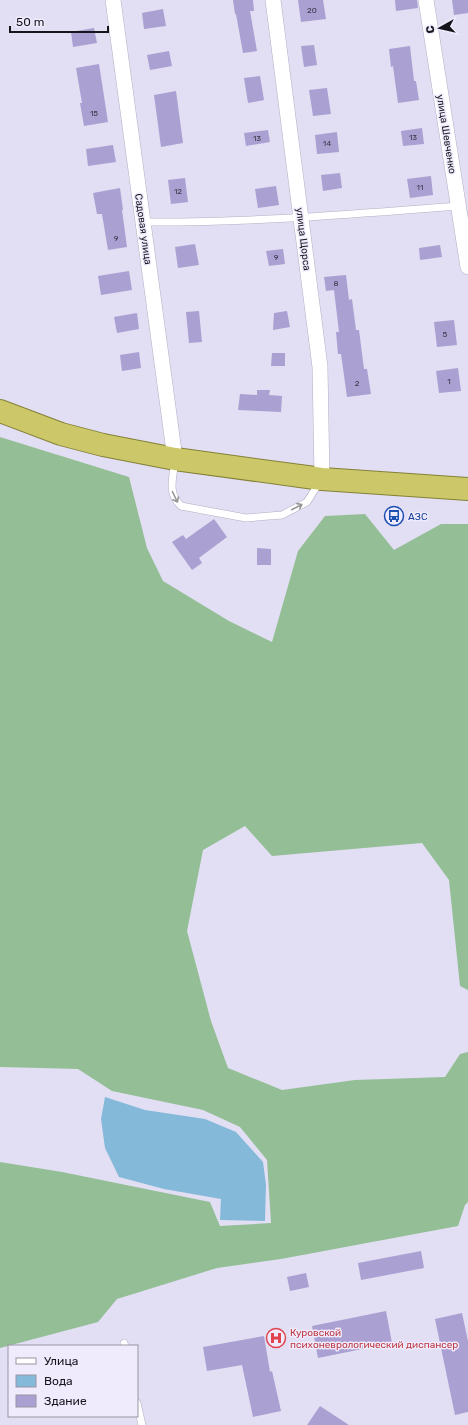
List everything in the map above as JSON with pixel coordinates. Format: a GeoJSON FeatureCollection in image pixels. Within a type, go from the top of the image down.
{"type":"FeatureCollection","features":[{"type":"Feature","properties":{"kind":"highway"},"geometry":{"type":"LineString","coordinates":[[0,411],[60,434],[103,445],[175,459],[322,479],[468,489]]}},
{"type":"Feature","properties":{"kind":"street","name":"Садовая улица"},"geometry":{"type":"LineString","coordinates":[[113,0],[175,459]]}},
{"type":"Feature","properties":{"kind":"street","name":"улица Щорса"},"geometry":{"type":"LineString","coordinates":[[272,0],[320,367],[322,479]]}},
{"type":"Feature","properties":{"kind":"street","name":"улица Шевченко"},"geometry":{"type":"LineString","coordinates":[[426,0],[468,267]]}},
{"type":"Feature","properties":{"kind":"lane"},"geometry":{"type":"LineString","coordinates":[[143,222],[202,223],[301,218],[458,206]]}},
{"type":"Feature","properties":{"kind":"lane"},"geometry":{"type":"LineString","coordinates":[[175,459],[172,490],[175,500],[181,506],[246,518],[282,515],[307,502],[322,479]]}},
{"type":"Feature","properties":{"kind":"lane"},"geometry":{"type":"LineString","coordinates":[[138,1407],[142,1425]]}},
{"type":"Feature","properties":{"kind":"green space"},"geometry":{"type":"Polygon","coordinates":[[[0,437],[129,477],[147,548],[163,581],[229,621],[272,642],[298,551],[325,516],[365,514],[394,550],[441,524],[468,524],[468,990],[460,986],[449,880],[422,843],[272,856],[245,826],[203,850],[187,931],[211,1021],[228,1068],[282,1090],[355,1080],[445,1077],[460,1054],[468,1052],[468,1202],[465,1205],[458,1226],[281,1259],[217,1268],[117,1299],[98,1322],[0,1348],[0,1162],[62,1172],[210,1202],[220,1226],[271,1223],[267,1160],[240,1127],[203,1110],[112,1091],[78,1069],[0,1067],[0,437]]]}},
{"type":"Feature","properties":{"kind":"water"},"geometry":{"type":"Polygon","coordinates":[[[105,1097],[145,1110],[205,1119],[236,1132],[263,1162],[266,1185],[265,1221],[220,1220],[221,1199],[164,1189],[119,1177],[105,1148],[101,1119],[105,1097]]]}},
{"type":"Feature","properties":{"kind":"building"},"geometry":{"type":"Polygon","coordinates":[[[233,0],[253,0],[254,11],[250,11],[257,51],[243,53],[233,0]]]}},
{"type":"Feature","properties":{"kind":"building"},"geometry":{"type":"Polygon","coordinates":[[[298,0],[323,0],[326,19],[301,22],[298,0]]]}},
{"type":"Feature","properties":{"kind":"building"},"geometry":{"type":"Polygon","coordinates":[[[395,0],[417,0],[418,8],[396,11],[395,0]]]}},
{"type":"Feature","properties":{"kind":"building"},"geometry":{"type":"Polygon","coordinates":[[[452,0],[468,0],[468,13],[454,15],[452,0]]]}},
{"type":"Feature","properties":{"kind":"building"},"geometry":{"type":"Polygon","coordinates":[[[163,9],[166,26],[144,29],[142,13],[163,9]]]}},
{"type":"Feature","properties":{"kind":"building"},"geometry":{"type":"Polygon","coordinates":[[[94,28],[97,43],[73,47],[71,32],[94,28]]]}},
{"type":"Feature","properties":{"kind":"building"},"geometry":{"type":"Polygon","coordinates":[[[314,45],[317,65],[304,67],[301,46],[314,45]]]}},
{"type":"Feature","properties":{"kind":"building"},"geometry":{"type":"Polygon","coordinates":[[[410,46],[414,81],[416,81],[419,100],[398,103],[389,49],[410,46]]]}},
{"type":"Feature","properties":{"kind":"building"},"geometry":{"type":"Polygon","coordinates":[[[169,51],[172,66],[150,70],[147,55],[169,51]]]}},
{"type":"Feature","properties":{"kind":"building"},"geometry":{"type":"Polygon","coordinates":[[[99,64],[108,122],[84,126],[76,68],[99,64]]]}},
{"type":"Feature","properties":{"kind":"building"},"geometry":{"type":"Polygon","coordinates":[[[260,76],[264,100],[248,103],[244,78],[260,76]]]}},
{"type":"Feature","properties":{"kind":"building"},"geometry":{"type":"Polygon","coordinates":[[[327,88],[331,114],[313,116],[309,90],[327,88]]]}},
{"type":"Feature","properties":{"kind":"building"},"geometry":{"type":"Polygon","coordinates":[[[176,91],[183,143],[161,147],[154,95],[176,91]]]}},
{"type":"Feature","properties":{"kind":"building"},"geometry":{"type":"Polygon","coordinates":[[[422,128],[424,144],[403,146],[401,131],[422,128]]]}},
{"type":"Feature","properties":{"kind":"building"},"geometry":{"type":"Polygon","coordinates":[[[268,130],[270,142],[246,146],[244,133],[268,130]]]}},
{"type":"Feature","properties":{"kind":"building"},"geometry":{"type":"Polygon","coordinates":[[[337,132],[339,152],[317,154],[315,135],[337,132]]]}},
{"type":"Feature","properties":{"kind":"building"},"geometry":{"type":"Polygon","coordinates":[[[113,145],[116,162],[88,166],[86,149],[113,145]]]}},
{"type":"Feature","properties":{"kind":"building"},"geometry":{"type":"Polygon","coordinates":[[[340,173],[342,188],[323,191],[321,175],[340,173]]]}},
{"type":"Feature","properties":{"kind":"building"},"geometry":{"type":"Polygon","coordinates":[[[431,176],[433,195],[410,198],[407,179],[431,176]]]}},
{"type":"Feature","properties":{"kind":"building"},"geometry":{"type":"Polygon","coordinates":[[[185,178],[188,202],[171,204],[168,180],[185,178]]]}},
{"type":"Feature","properties":{"kind":"building"},"geometry":{"type":"Polygon","coordinates":[[[276,186],[279,205],[258,208],[255,189],[276,186]]]}},
{"type":"Feature","properties":{"kind":"building"},"geometry":{"type":"Polygon","coordinates":[[[120,188],[127,247],[108,250],[102,214],[97,214],[93,193],[120,188]]]}},
{"type":"Feature","properties":{"kind":"building"},"geometry":{"type":"Polygon","coordinates":[[[195,244],[199,265],[178,268],[175,247],[195,244]]]}},
{"type":"Feature","properties":{"kind":"building"},"geometry":{"type":"Polygon","coordinates":[[[440,245],[442,257],[420,260],[419,248],[440,245]]]}},
{"type":"Feature","properties":{"kind":"building"},"geometry":{"type":"Polygon","coordinates":[[[283,249],[285,264],[269,266],[266,251],[283,249]]]}},
{"type":"Feature","properties":{"kind":"building"},"geometry":{"type":"Polygon","coordinates":[[[129,271],[132,290],[101,295],[98,276],[129,271]]]}},
{"type":"Feature","properties":{"kind":"building"},"geometry":{"type":"Polygon","coordinates":[[[346,275],[349,300],[352,299],[356,330],[359,330],[364,369],[367,369],[371,394],[347,397],[341,354],[338,354],[336,332],[339,332],[334,290],[326,291],[324,277],[346,275]]]}},
{"type":"Feature","properties":{"kind":"building"},"geometry":{"type":"Polygon","coordinates":[[[199,311],[202,342],[189,343],[186,312],[199,311]]]}},
{"type":"Feature","properties":{"kind":"building"},"geometry":{"type":"Polygon","coordinates":[[[287,311],[290,327],[273,330],[274,313],[287,311]]]}},
{"type":"Feature","properties":{"kind":"building"},"geometry":{"type":"Polygon","coordinates":[[[137,313],[139,329],[117,333],[114,317],[137,313]]]}},
{"type":"Feature","properties":{"kind":"building"},"geometry":{"type":"Polygon","coordinates":[[[454,320],[457,345],[437,347],[434,322],[454,320]]]}},
{"type":"Feature","properties":{"kind":"building"},"geometry":{"type":"Polygon","coordinates":[[[139,352],[141,368],[122,371],[120,355],[139,352]]]}},
{"type":"Feature","properties":{"kind":"building"},"geometry":{"type":"Polygon","coordinates":[[[272,353],[285,353],[285,366],[271,366],[272,353]]]}},
{"type":"Feature","properties":{"kind":"building"},"geometry":{"type":"Polygon","coordinates":[[[458,368],[461,391],[439,393],[436,371],[458,368]]]}},
{"type":"Feature","properties":{"kind":"building"},"geometry":{"type":"Polygon","coordinates":[[[257,390],[270,390],[269,395],[282,396],[281,412],[238,410],[240,394],[257,395],[257,390]]]}},
{"type":"Feature","properties":{"kind":"building"},"geometry":{"type":"Polygon","coordinates":[[[214,519],[227,537],[199,558],[202,563],[192,570],[172,542],[183,535],[186,539],[214,519]]]}},
{"type":"Feature","properties":{"kind":"building"},"geometry":{"type":"Polygon","coordinates":[[[257,548],[271,549],[271,565],[257,565],[257,548]]]}},
{"type":"Feature","properties":{"kind":"building"},"geometry":{"type":"Polygon","coordinates":[[[421,1251],[424,1268],[361,1280],[358,1263],[421,1251]]]}},
{"type":"Feature","properties":{"kind":"building"},"geometry":{"type":"Polygon","coordinates":[[[306,1273],[309,1287],[290,1291],[287,1277],[306,1273]]]}},
{"type":"Feature","properties":{"kind":"building"},"geometry":{"type":"Polygon","coordinates":[[[386,1311],[392,1343],[318,1358],[312,1326],[386,1311]]]}},
{"type":"Feature","properties":{"kind":"building"},"geometry":{"type":"Polygon","coordinates":[[[462,1313],[468,1341],[468,1412],[455,1415],[435,1319],[462,1313]]]}},
{"type":"Feature","properties":{"kind":"building"},"geometry":{"type":"Polygon","coordinates":[[[264,1336],[270,1372],[272,1371],[281,1411],[253,1417],[242,1365],[207,1371],[203,1347],[264,1336]]]}},
{"type":"Feature","properties":{"kind":"building"},"geometry":{"type":"Polygon","coordinates":[[[320,1406],[349,1425],[307,1425],[320,1406]]]}},
{"type":"Feature","properties":{"kind":"place","name":"АЗС"},"geometry":{"type":"Point","coordinates":[394,516]}},
{"type":"Feature","properties":{"kind":"place","name":"Куровской психоневрологический диспансер"},"geometry":{"type":"Point","coordinates":[276,1338]}}]}
